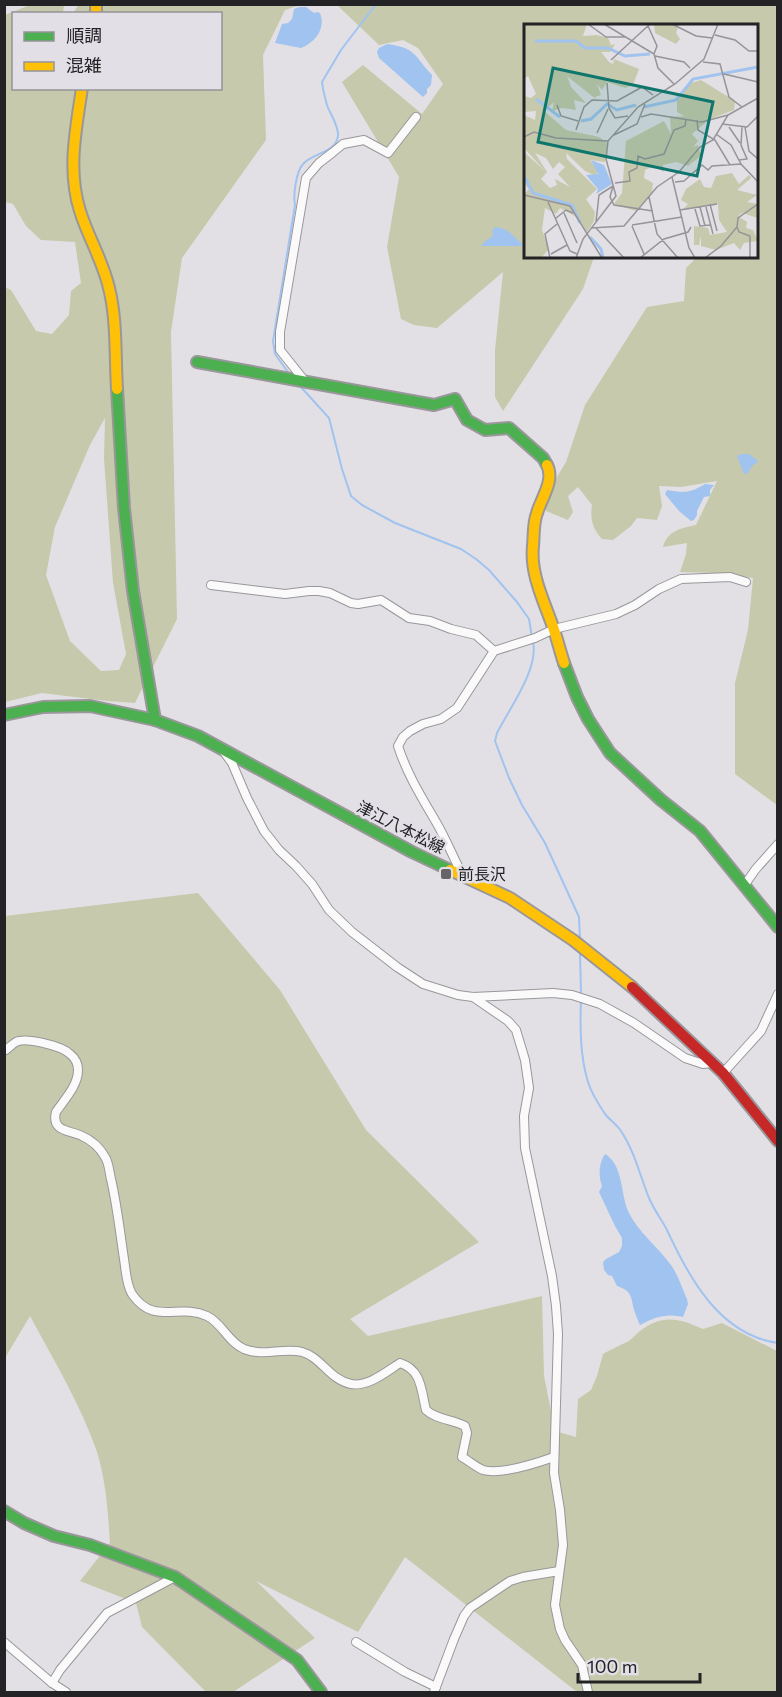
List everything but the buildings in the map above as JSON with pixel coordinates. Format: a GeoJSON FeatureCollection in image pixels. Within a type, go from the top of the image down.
{"type":"FeatureCollection","features":[{"type":"Feature","properties":{"kind":"street"},"geometry":{"type":"LineString","coordinates":[[82,90],[74,146],[73,181],[90,238],[109,283],[114,321],[124,508],[133,591],[155,720]]}},
{"type":"Feature","properties":{"kind":"street"},"geometry":{"type":"LineString","coordinates":[[304,380],[279,350],[280,332],[306,178],[319,163],[343,144],[364,140],[388,153],[416,117]]}},
{"type":"Feature","properties":{"kind":"street"},"geometry":{"type":"LineString","coordinates":[[197,362],[434,405],[455,399],[467,420],[485,430],[509,428],[543,458],[549,469],[549,478],[545,495],[536,515],[532,556],[536,578],[577,697],[600,738],[619,762],[700,831],[777,927]]}},
{"type":"Feature","properties":{"kind":"street"},"geometry":{"type":"LineString","coordinates":[[462,874],[403,762],[398,746],[403,737],[423,724],[441,719],[457,708],[494,651],[535,638],[554,629],[616,614],[635,606],[659,589],[681,579],[730,577],[746,582]]}},
{"type":"Feature","properties":{"kind":"street"},"geometry":{"type":"LineString","coordinates":[[211,585],[285,594],[320,591],[358,604],[381,600],[409,618],[430,621],[476,635],[494,651]]}},
{"type":"Feature","properties":{"kind":"street","name":"津江八本松線"},"geometry":{"type":"LineString","coordinates":[[4,715],[43,707],[90,706],[155,720],[198,736],[412,852],[510,898],[573,940],[641,994],[723,1073],[777,1141]]}},
{"type":"Feature","properties":{"kind":"street"},"geometry":{"type":"LineString","coordinates":[[222,750],[232,763],[264,831],[312,884],[329,910],[352,932],[423,984],[458,995],[473,997],[572,994],[600,1004],[634,1023],[685,1058],[703,1064],[711,1063]]}},
{"type":"Feature","properties":{"kind":"street"},"geometry":{"type":"LineString","coordinates":[[744,886],[777,844]]}},
{"type":"Feature","properties":{"kind":"street"},"geometry":{"type":"LineString","coordinates":[[723,1073],[761,1031],[777,994]]}},
{"type":"Feature","properties":{"kind":"street"},"geometry":{"type":"LineString","coordinates":[[473,997],[508,1021],[516,1030],[525,1060],[529,1088],[524,1116],[525,1148],[556,1306],[558,1334],[554,1473],[563,1545],[555,1605],[560,1629],[582,1665],[588,1692]]}},
{"type":"Feature","properties":{"kind":"street"},"geometry":{"type":"LineString","coordinates":[[4,1051],[16,1042],[30,1041],[61,1048],[71,1054],[77,1062],[78,1072],[75,1084],[55,1117],[58,1125],[64,1131],[83,1136],[94,1144],[107,1160],[120,1226],[127,1284],[139,1303],[149,1311],[190,1311],[208,1316],[234,1343],[243,1349],[261,1353],[299,1351],[308,1354],[333,1376],[349,1384],[357,1385],[377,1378],[400,1363],[409,1366],[418,1375],[426,1410],[437,1417],[465,1426],[462,1457],[475,1466],[486,1471],[506,1469],[554,1458]]}},
{"type":"Feature","properties":{"kind":"street"},"geometry":{"type":"LineString","coordinates":[[4,1511],[54,1536],[90,1545],[175,1577],[297,1660],[321,1692]]}},
{"type":"Feature","properties":{"kind":"street"},"geometry":{"type":"LineString","coordinates":[[356,1642],[435,1690],[454,1639],[470,1608],[510,1581],[559,1571]]}},
{"type":"Feature","properties":{"kind":"street"},"geometry":{"type":"LineString","coordinates":[[51,1683],[107,1613],[175,1577]]}},
{"type":"Feature","properties":{"kind":"street"},"geometry":{"type":"LineString","coordinates":[[4,1642],[51,1683],[66,1692]]}},
{"type":"Feature","properties":{"kind":"green space"},"geometry":{"type":"Polygon","coordinates":[[[79,4],[300,5],[285,10],[263,55],[266,140],[182,258],[171,332],[177,619],[135,703],[42,693],[5,702],[4,287],[11,290],[36,331],[52,334],[69,315],[71,291],[81,283],[75,242],[41,240],[26,226],[13,204],[5,202],[5,15],[12,12],[12,90],[222,90],[222,12],[74,12],[79,4]],[[105,418],[90,445],[55,527],[46,575],[70,641],[101,671],[119,670],[126,654],[113,583],[104,459],[105,418]]]}},
{"type":"Feature","properties":{"kind":"green space"},"geometry":{"type":"Polygon","coordinates":[[[30,5],[64,5],[63,12],[12,12],[30,5]]]}},
{"type":"Feature","properties":{"kind":"green space"},"geometry":{"type":"Polygon","coordinates":[[[337,5],[777,5],[777,805],[735,774],[735,683],[748,630],[753,578],[715,573],[680,572],[687,543],[663,547],[671,534],[696,525],[717,481],[681,487],[659,486],[662,506],[657,520],[637,518],[631,526],[613,540],[602,539],[596,531],[592,519],[592,505],[578,487],[568,496],[573,512],[568,520],[546,511],[546,495],[566,462],[585,405],[647,307],[684,301],[686,268],[696,258],[758,258],[758,24],[524,24],[524,258],[594,258],[583,289],[503,411],[495,397],[495,350],[503,272],[437,328],[414,325],[401,319],[387,247],[399,177],[342,82],[363,65],[422,114],[443,84],[418,48],[403,40],[379,45],[337,5]]]}},
{"type":"Feature","properties":{"kind":"green space"},"geometry":{"type":"Polygon","coordinates":[[[198,893],[280,990],[366,1130],[479,1242],[350,1319],[368,1336],[542,1296],[544,1376],[555,1431],[576,1437],[578,1399],[591,1390],[603,1354],[629,1341],[640,1331],[656,1322],[678,1320],[703,1329],[722,1323],[777,1351],[777,1692],[577,1692],[405,1557],[358,1632],[256,1581],[315,1638],[233,1692],[206,1692],[142,1627],[136,1603],[80,1581],[110,1543],[105,1485],[97,1452],[75,1400],[30,1316],[5,1358],[5,916],[198,893]]]}},
{"type":"Feature","properties":{"kind":"water"},"geometry":{"type":"Polygon","coordinates":[[[306,7],[314,13],[320,13],[322,24],[318,34],[301,48],[275,43],[282,24],[292,19],[294,9],[306,7]]]}},
{"type":"Feature","properties":{"kind":"water"},"geometry":{"type":"Polygon","coordinates":[[[387,44],[410,51],[432,75],[431,85],[423,97],[379,58],[377,52],[379,48],[387,44]]]}},
{"type":"Feature","properties":{"kind":"water"},"geometry":{"type":"Polygon","coordinates":[[[495,227],[508,231],[524,246],[481,246],[493,235],[492,231],[495,227]]]}},
{"type":"Feature","properties":{"kind":"water"},"geometry":{"type":"Polygon","coordinates":[[[749,454],[758,462],[747,474],[744,474],[737,456],[749,454]]]}},
{"type":"Feature","properties":{"kind":"water"},"geometry":{"type":"Polygon","coordinates":[[[705,484],[714,485],[710,490],[710,496],[704,497],[697,515],[691,521],[665,494],[667,490],[687,492],[705,484]]]}},
{"type":"Feature","properties":{"kind":"water"},"geometry":{"type":"Polygon","coordinates":[[[605,1154],[616,1165],[626,1206],[633,1220],[666,1258],[678,1277],[688,1304],[683,1317],[661,1316],[640,1325],[630,1295],[626,1290],[617,1286],[612,1276],[604,1270],[603,1262],[619,1252],[622,1246],[622,1238],[599,1192],[602,1186],[600,1165],[605,1154]]]}},
{"type":"Feature","properties":{"kind":"waterway"},"geometry":{"type":"LineString","coordinates":[[290,375],[275,354],[273,341],[295,205],[297,178],[307,160],[333,146],[336,142],[337,128],[327,105],[322,82],[341,50],[376,4]]}},
{"type":"Feature","properties":{"kind":"waterway"},"geometry":{"type":"LineString","coordinates":[[300,386],[329,418],[351,496],[362,505],[395,523],[461,549],[476,559],[489,570],[517,602],[529,619],[532,637]]}},
{"type":"Feature","properties":{"kind":"waterway"},"geometry":{"type":"LineString","coordinates":[[533,642],[532,664],[495,741],[509,778],[545,843],[579,917],[580,940]]}},
{"type":"Feature","properties":{"kind":"waterway"},"geometry":{"type":"LineString","coordinates":[[580,952],[581,994]]}},
{"type":"Feature","properties":{"kind":"waterway"},"geometry":{"type":"LineString","coordinates":[[581,1000],[582,1052],[589,1086],[605,1114],[626,1139],[651,1202],[685,1267],[709,1302],[723,1316],[739,1329],[757,1338],[778,1343]]}},
{"type":"Feature","properties":{"kind":"traffic: fast"},"geometry":{"type":"LineString","coordinates":[[197,362],[434,405],[455,399],[467,420],[485,430],[509,428],[543,458],[547,465]]}},
{"type":"Feature","properties":{"kind":"traffic: fast"},"geometry":{"type":"LineString","coordinates":[[117,389],[124,508],[133,591],[155,720]]}},
{"type":"Feature","properties":{"kind":"traffic: fast"},"geometry":{"type":"LineString","coordinates":[[564,663],[588,719],[610,753],[661,800],[700,831],[778,927]]}},
{"type":"Feature","properties":{"kind":"traffic: fast"},"geometry":{"type":"LineString","coordinates":[[4,715],[43,707],[90,706],[155,720],[198,736],[412,852],[450,870]]}},
{"type":"Feature","properties":{"kind":"traffic: fast"},"geometry":{"type":"LineString","coordinates":[[4,1511],[54,1536],[90,1545],[175,1577],[297,1660],[321,1692]]}},
{"type":"Feature","properties":{"kind":"traffic: slow"},"geometry":{"type":"LineString","coordinates":[[96,4],[96,12]]}},
{"type":"Feature","properties":{"kind":"traffic: slow"},"geometry":{"type":"LineString","coordinates":[[82,90],[74,150],[74,180],[80,211],[103,268],[112,300],[117,389]]}},
{"type":"Feature","properties":{"kind":"traffic: slow"},"geometry":{"type":"LineString","coordinates":[[547,465],[549,477],[535,521],[533,556],[538,587],[564,663]]}},
{"type":"Feature","properties":{"kind":"traffic: slow"},"geometry":{"type":"LineString","coordinates":[[450,870],[510,898],[573,940],[632,987]]}},
{"type":"Feature","properties":{"kind":"traffic: jam"},"geometry":{"type":"LineString","coordinates":[[632,987],[723,1073],[778,1141]]}},
{"type":"Feature","properties":{"kind":"place","name":"前長沢"},"geometry":{"type":"Point","coordinates":[446,874]}}]}
